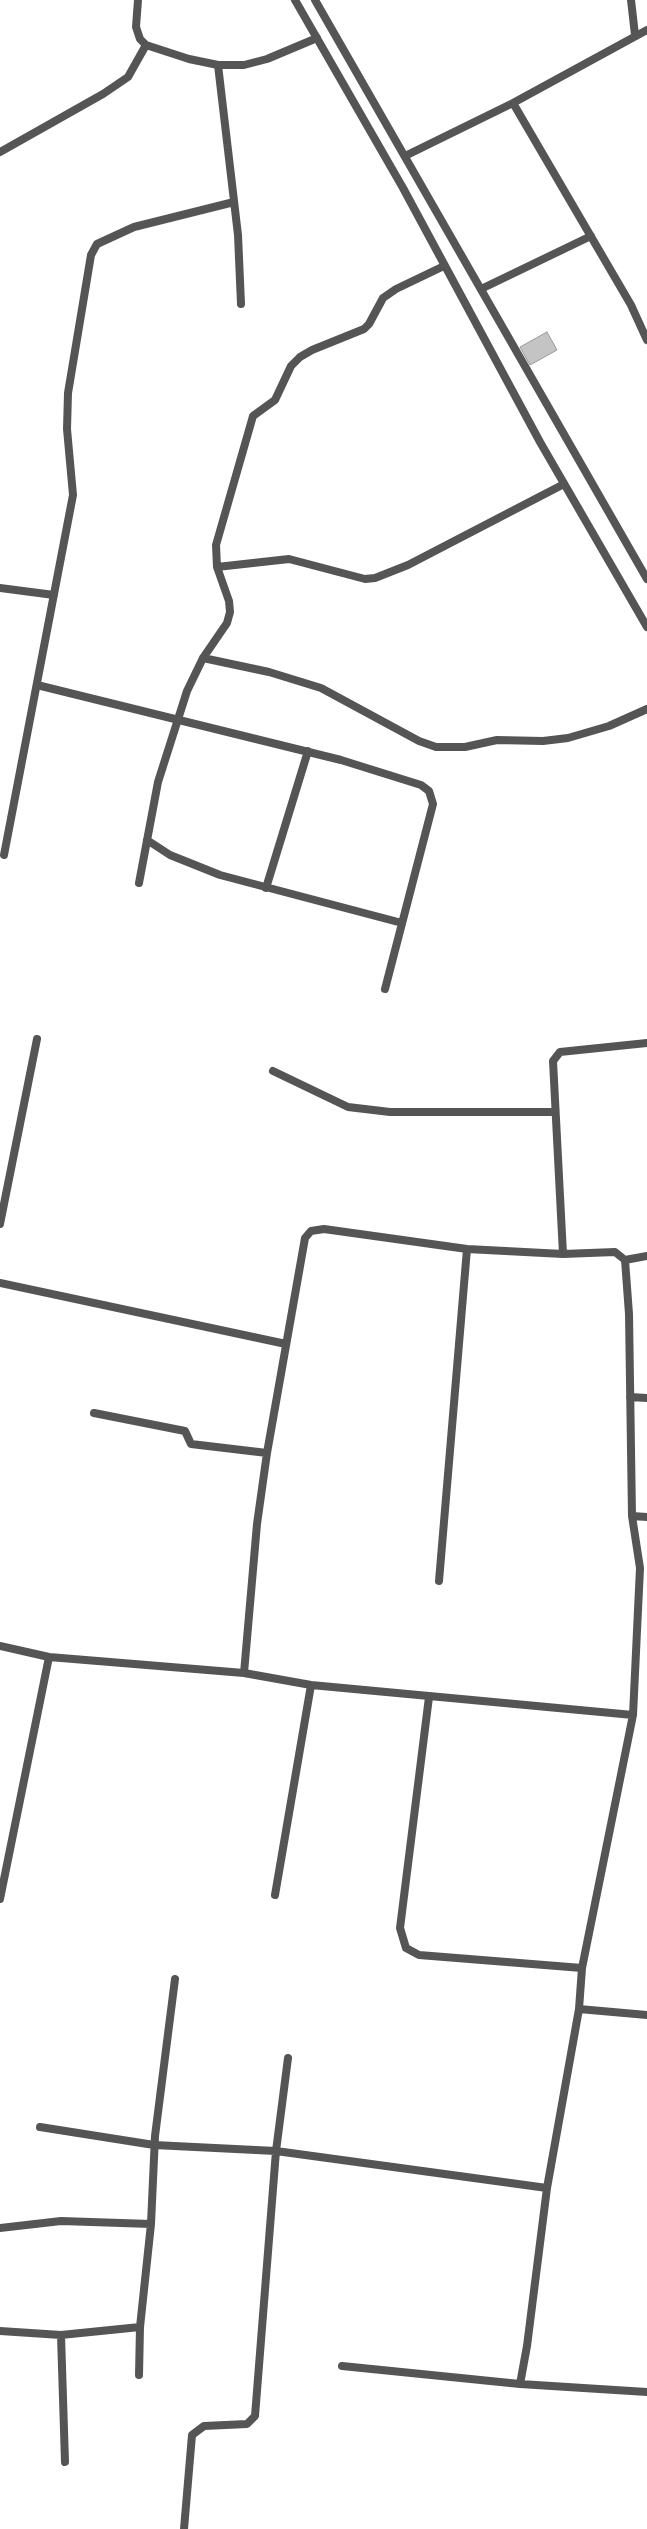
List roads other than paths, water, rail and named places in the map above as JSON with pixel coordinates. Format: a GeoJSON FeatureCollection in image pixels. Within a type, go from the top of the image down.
{"type":"FeatureCollection","features":[{"type":"Feature","properties":{"kind":"street"},"geometry":{"type":"LineString","coordinates":[[138,0],[136,27],[140,39],[146,45],[218,65],[244,65],[267,59],[317,38]]}},
{"type":"Feature","properties":{"kind":"street"},"geometry":{"type":"LineString","coordinates":[[295,0],[564,484],[647,627]]}},
{"type":"Feature","properties":{"kind":"street"},"geometry":{"type":"LineString","coordinates":[[315,0],[647,579]]}},
{"type":"Feature","properties":{"kind":"street"},"geometry":{"type":"LineString","coordinates":[[631,0],[635,35]]}},
{"type":"Feature","properties":{"kind":"street"},"geometry":{"type":"LineString","coordinates":[[405,156],[513,103],[635,35],[647,30]]}},
{"type":"Feature","properties":{"kind":"street"},"geometry":{"type":"LineString","coordinates":[[0,152],[103,94],[128,77],[146,45]]}},
{"type":"Feature","properties":{"kind":"street"},"geometry":{"type":"LineString","coordinates":[[218,65],[238,235],[241,304]]}},
{"type":"Feature","properties":{"kind":"street"},"geometry":{"type":"LineString","coordinates":[[513,103],[631,305],[647,340]]}},
{"type":"Feature","properties":{"kind":"street"},"geometry":{"type":"LineString","coordinates":[[4,855],[73,495],[67,429],[68,393],[91,255],[97,244],[134,227],[234,202]]}},
{"type":"Feature","properties":{"kind":"street"},"geometry":{"type":"LineString","coordinates":[[481,289],[591,236]]}},
{"type":"Feature","properties":{"kind":"street"},"geometry":{"type":"LineString","coordinates":[[139,883],[158,782],[187,690],[203,658],[227,622],[230,612],[229,601],[217,567],[216,545],[252,416],[275,400],[291,366],[300,357],[312,350],[364,329],[369,324],[383,298],[396,289],[444,266]]}},
{"type":"Feature","properties":{"kind":"street"},"geometry":{"type":"LineString","coordinates":[[217,567],[289,559],[365,579],[375,578],[403,568],[564,484]]}},
{"type":"Feature","properties":{"kind":"street"},"geometry":{"type":"LineString","coordinates":[[0,588],[54,595]]}},
{"type":"Feature","properties":{"kind":"street"},"geometry":{"type":"LineString","coordinates":[[203,658],[269,672],[321,688],[419,740],[436,747],[465,747],[497,740],[543,741],[568,738],[609,726],[647,709]]}},
{"type":"Feature","properties":{"kind":"street"},"geometry":{"type":"LineString","coordinates":[[37,685],[178,718],[308,751],[406,780],[421,785],[429,791],[433,804],[385,989]]}},
{"type":"Feature","properties":{"kind":"street"},"geometry":{"type":"LineString","coordinates":[[266,888],[308,751]]}},
{"type":"Feature","properties":{"kind":"street"},"geometry":{"type":"LineString","coordinates":[[147,840],[190,864],[266,888],[402,923]]}},
{"type":"Feature","properties":{"kind":"street"},"geometry":{"type":"LineString","coordinates":[[0,1224],[37,1039]]}},
{"type":"Feature","properties":{"kind":"street"},"geometry":{"type":"LineString","coordinates":[[563,1254],[555,1112],[553,1061],[555,1055],[560,1052],[647,1043]]}},
{"type":"Feature","properties":{"kind":"street"},"geometry":{"type":"LineString","coordinates":[[273,1072],[348,1107],[390,1112],[555,1112]]}},
{"type":"Feature","properties":{"kind":"street"},"geometry":{"type":"LineString","coordinates":[[244,1674],[257,1524],[267,1453],[305,1238],[312,1231],[324,1229],[467,1249],[563,1254],[615,1252],[625,1260],[629,1314],[632,1516],[640,1568],[633,1715],[582,1968],[579,2009],[547,2188],[527,2346],[520,2384]]}},
{"type":"Feature","properties":{"kind":"street"},"geometry":{"type":"LineString","coordinates":[[438,1581],[467,1249]]}},
{"type":"Feature","properties":{"kind":"street"},"geometry":{"type":"LineString","coordinates":[[625,1260],[647,1256]]}},
{"type":"Feature","properties":{"kind":"street"},"geometry":{"type":"LineString","coordinates":[[0,1283],[286,1344]]}},
{"type":"Feature","properties":{"kind":"street"},"geometry":{"type":"LineString","coordinates":[[630,1397],[647,1398]]}},
{"type":"Feature","properties":{"kind":"street"},"geometry":{"type":"LineString","coordinates":[[94,1413],[185,1431],[191,1444],[267,1453]]}},
{"type":"Feature","properties":{"kind":"street"},"geometry":{"type":"LineString","coordinates":[[632,1516],[647,1517]]}},
{"type":"Feature","properties":{"kind":"street"},"geometry":{"type":"LineString","coordinates":[[0,1646],[49,1657],[244,1674],[311,1686],[633,1715]]}},
{"type":"Feature","properties":{"kind":"street"},"geometry":{"type":"LineString","coordinates":[[0,1899],[3,1865],[49,1657]]}},
{"type":"Feature","properties":{"kind":"street"},"geometry":{"type":"LineString","coordinates":[[275,1895],[311,1686]]}},
{"type":"Feature","properties":{"kind":"street"},"geometry":{"type":"LineString","coordinates":[[429,1697],[400,1928],[406,1948],[419,1955],[582,1968]]}},
{"type":"Feature","properties":{"kind":"street"},"geometry":{"type":"LineString","coordinates":[[139,2375],[140,2327],[151,2224],[154,2145],[175,1979]]}},
{"type":"Feature","properties":{"kind":"street"},"geometry":{"type":"LineString","coordinates":[[579,2009],[647,2015]]}},
{"type":"Feature","properties":{"kind":"street"},"geometry":{"type":"LineString","coordinates":[[184,2529],[192,2435],[204,2426],[247,2424],[255,2416],[276,2151],[288,2058]]}},
{"type":"Feature","properties":{"kind":"street"},"geometry":{"type":"LineString","coordinates":[[40,2127],[154,2145],[276,2151],[547,2188]]}},
{"type":"Feature","properties":{"kind":"street"},"geometry":{"type":"LineString","coordinates":[[0,2228],[61,2221],[151,2224]]}},
{"type":"Feature","properties":{"kind":"street"},"geometry":{"type":"LineString","coordinates":[[0,2331],[61,2335],[140,2327]]}},
{"type":"Feature","properties":{"kind":"street"},"geometry":{"type":"LineString","coordinates":[[61,2335],[65,2462]]}},
{"type":"Feature","properties":{"kind":"street"},"geometry":{"type":"LineString","coordinates":[[342,2366],[520,2384],[647,2392]]}}]}
